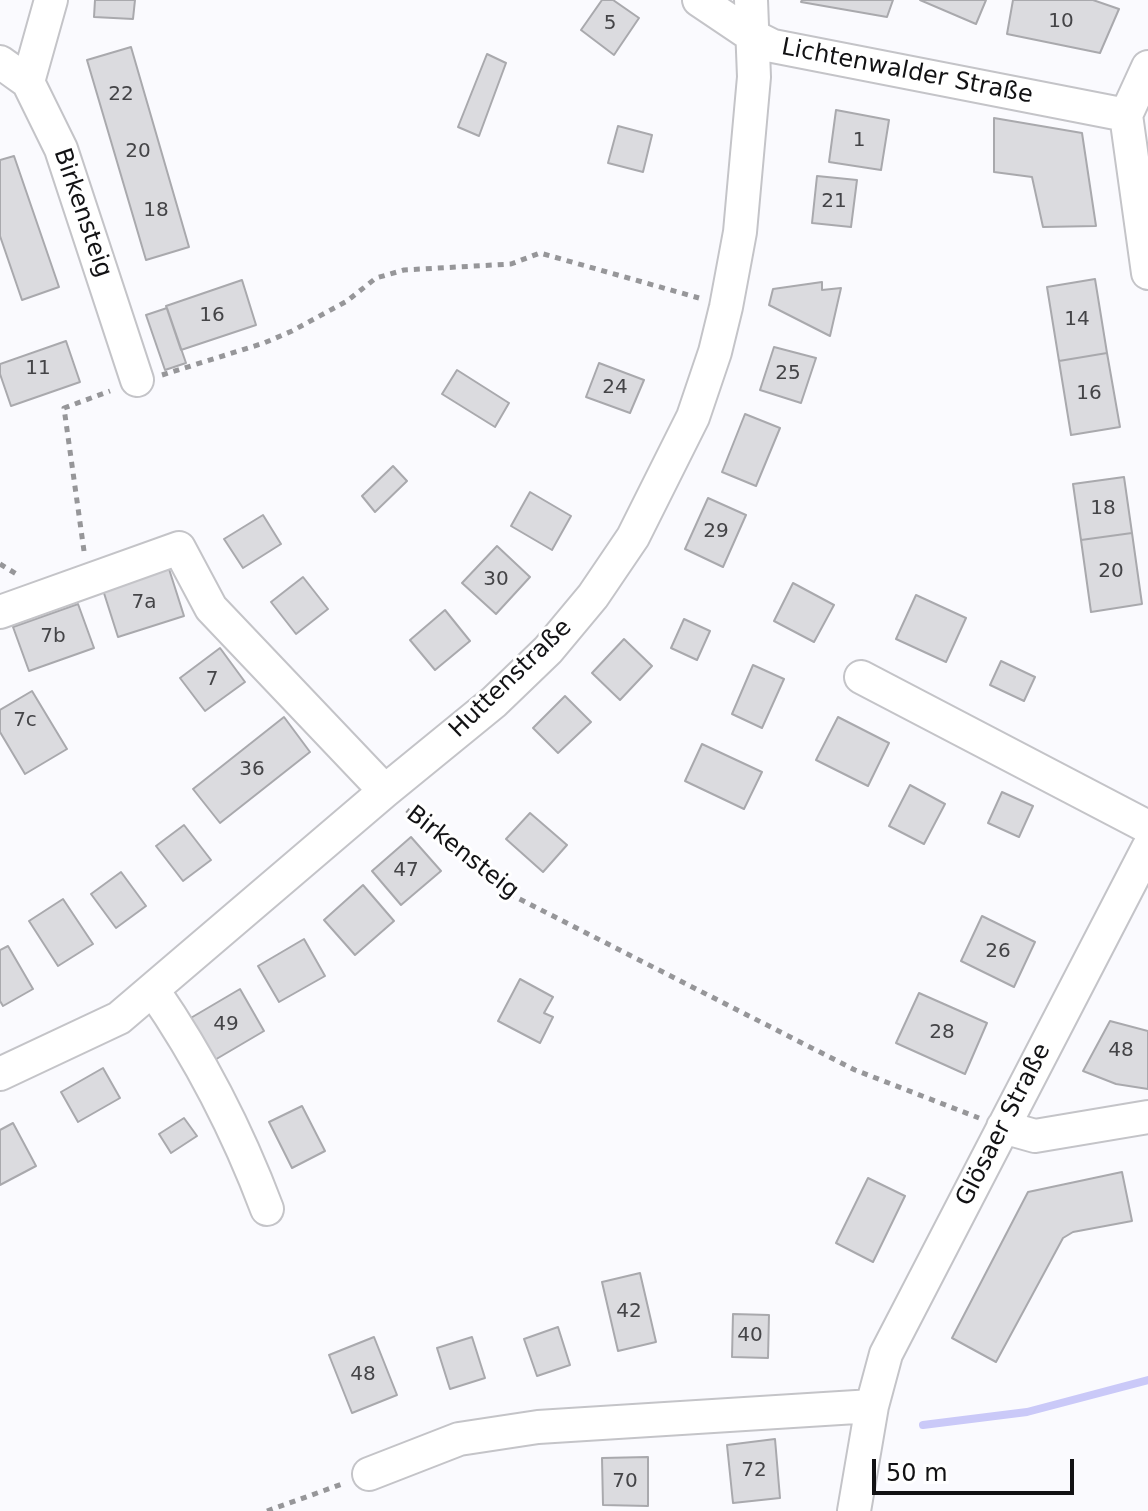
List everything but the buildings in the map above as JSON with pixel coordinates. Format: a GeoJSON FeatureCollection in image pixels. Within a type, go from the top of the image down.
{"type":"FeatureCollection","features":[{"type":"Feature","properties":{"kind":"street"},"geometry":{"type":"LineString","coordinates":[[28,82],[51,0]]}},
{"type":"Feature","properties":{"kind":"street","name":"Lichtenwalder Straße"},"geometry":{"type":"LineString","coordinates":[[699,0],[773,46],[1126,115]]}},
{"type":"Feature","properties":{"kind":"street","name":"Huttenstraße"},"geometry":{"type":"LineString","coordinates":[[0,1074],[119,1018],[494,702],[548,650],[593,596],[633,537],[693,417],[726,307],[740,232],[754,77],[751,0]]}},
{"type":"Feature","properties":{"kind":"street","name":"Birkensteig"},"geometry":{"type":"LineString","coordinates":[[0,62],[28,82],[61,149],[137,380]]}},
{"type":"Feature","properties":{"kind":"street"},"geometry":{"type":"LineString","coordinates":[[1148,67],[1126,115],[1145,230],[1148,273]]}},
{"type":"Feature","properties":{"kind":"street","name":"Birkensteig"},"geometry":{"type":"LineString","coordinates":[[0,612],[179,548],[211,608],[385,791]]}},
{"type":"Feature","properties":{"kind":"street"},"geometry":{"type":"LineString","coordinates":[[861,677],[1148,827]]}},
{"type":"Feature","properties":{"kind":"street","name":"Glösaer Straße"},"geometry":{"type":"LineString","coordinates":[[854,1511],[872,1406],[886,1354],[1148,848]]}},
{"type":"Feature","properties":{"kind":"street"},"geometry":{"type":"LineString","coordinates":[[153,990],[179,1027],[243,1146],[267,1209]]}},
{"type":"Feature","properties":{"kind":"street"},"geometry":{"type":"LineString","coordinates":[[1003,1127],[1035,1136],[1148,1117]]}},
{"type":"Feature","properties":{"kind":"street"},"geometry":{"type":"LineString","coordinates":[[369,1474],[459,1439],[538,1427],[872,1406]]}},
{"type":"Feature","properties":{"kind":"path"},"geometry":{"type":"LineString","coordinates":[[88,580],[64,408],[137,380],[264,343],[347,301],[376,278],[404,270],[511,264],[540,253],[726,307]]}},
{"type":"Feature","properties":{"kind":"path","name":"Birkensteig"},"geometry":{"type":"LineString","coordinates":[[385,791],[500,889],[855,1070],[1003,1127]]}},
{"type":"Feature","properties":{"kind":"path"},"geometry":{"type":"LineString","coordinates":[[267,1511],[369,1474]]}},
{"type":"Feature","properties":{"kind":"waterway"},"geometry":{"type":"LineString","coordinates":[[923,1425],[1027,1412],[1148,1380]]}}]}
